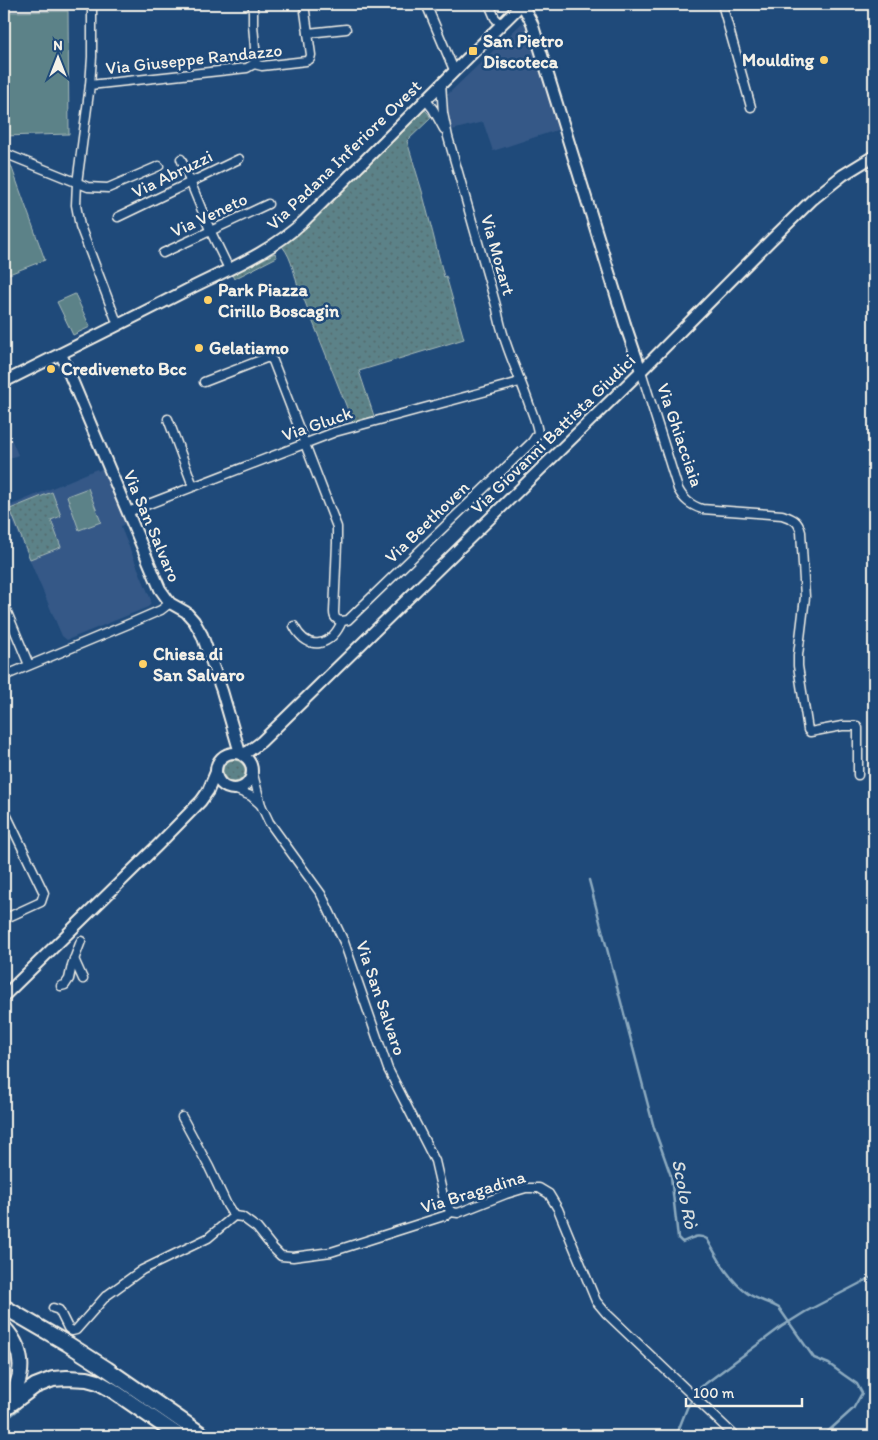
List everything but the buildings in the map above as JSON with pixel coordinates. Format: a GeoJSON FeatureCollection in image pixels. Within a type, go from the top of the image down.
{"type":"FeatureCollection","features":[{"type":"Feature","properties":{"kind":"highway"},"geometry":{"type":"LineString","coordinates":[[4,1307],[107,1369],[204,1436]]}},
{"type":"Feature","properties":{"kind":"highway"},"geometry":{"type":"LineString","coordinates":[[4,1318],[103,1377],[188,1436]]}},
{"type":"Feature","properties":{"kind":"highway"},"geometry":{"type":"LineString","coordinates":[[4,1328],[17,1347],[20,1366],[17,1385],[4,1408]]}},
{"type":"Feature","properties":{"kind":"highway"},"geometry":{"type":"LineString","coordinates":[[4,1408],[35,1386],[53,1379],[87,1379],[98,1382],[112,1390],[179,1436]]}},
{"type":"Feature","properties":{"kind":"street"},"geometry":{"type":"LineString","coordinates":[[90,85],[92,4]]}},
{"type":"Feature","properties":{"kind":"street"},"geometry":{"type":"LineString","coordinates":[[253,4],[256,59],[254,64]]}},
{"type":"Feature","properties":{"kind":"street"},"geometry":{"type":"LineString","coordinates":[[304,4],[308,33],[346,29]]}},
{"type":"Feature","properties":{"kind":"street"},"geometry":{"type":"LineString","coordinates":[[426,4],[454,70]]}},
{"type":"Feature","properties":{"kind":"street"},"geometry":{"type":"LineString","coordinates":[[489,4],[500,24]]}},
{"type":"Feature","properties":{"kind":"street","name":"Via Padana Inferiore Ovest"},"geometry":{"type":"LineString","coordinates":[[4,382],[118,326],[274,245],[295,229],[522,4]]}},
{"type":"Feature","properties":{"kind":"street","name":"Via Ghiacciaia"},"geometry":{"type":"LineString","coordinates":[[522,4],[532,23],[678,489],[683,499],[692,506],[702,509],[782,515],[791,518],[799,525],[802,532],[805,598],[798,666],[808,730],[810,732],[842,726],[857,726],[858,775]]}},
{"type":"Feature","properties":{"kind":"street"},"geometry":{"type":"LineString","coordinates":[[722,4],[751,107]]}},
{"type":"Feature","properties":{"kind":"street","name":"Via Giuseppe Randazzo"},"geometry":{"type":"LineString","coordinates":[[118,326],[77,215],[78,183],[90,85],[247,68],[254,64],[262,66],[306,61],[310,59],[311,55],[308,33]]}},
{"type":"Feature","properties":{"kind":"street","name":"Via Mozart"},"geometry":{"type":"LineString","coordinates":[[441,83],[443,112],[448,137],[508,352],[520,380]]}},
{"type":"Feature","properties":{"kind":"street","name":"Via Mozart"},"geometry":{"type":"LineString","coordinates":[[425,99],[433,109],[448,137]]}},
{"type":"Feature","properties":{"kind":"street"},"geometry":{"type":"LineString","coordinates":[[4,153],[88,187],[108,188],[159,166]]}},
{"type":"Feature","properties":{"kind":"street","name":"Via Giovanni Battista Giudici"},"geometry":{"type":"LineString","coordinates":[[224,755],[234,752],[241,754],[261,742],[641,371],[814,199],[843,175],[874,156]]}},
{"type":"Feature","properties":{"kind":"street","name":"Via Abruzzi"},"geometry":{"type":"LineString","coordinates":[[118,217],[239,158]]}},
{"type":"Feature","properties":{"kind":"street"},"geometry":{"type":"LineString","coordinates":[[181,159],[210,230],[229,269]]}},
{"type":"Feature","properties":{"kind":"street","name":"Via Veneto"},"geometry":{"type":"LineString","coordinates":[[163,253],[268,204]]}},
{"type":"Feature","properties":{"kind":"street","name":"Via San Salvaro"},"geometry":{"type":"LineString","coordinates":[[61,354],[160,589],[170,603],[186,612],[202,635],[222,690],[232,729],[241,754]]}},
{"type":"Feature","properties":{"kind":"street"},"geometry":{"type":"LineString","coordinates":[[204,382],[266,358],[270,358],[273,361],[337,527],[338,543],[334,617],[342,621]]}},
{"type":"Feature","properties":{"kind":"street","name":"Via Gluck"},"geometry":{"type":"LineString","coordinates":[[128,512],[336,432],[516,383],[520,380]]}},
{"type":"Feature","properties":{"kind":"street","name":"Via Beethoven"},"geometry":{"type":"LineString","coordinates":[[294,626],[300,635],[311,643],[321,644],[326,642],[339,628],[342,621],[348,620],[537,436],[538,430],[520,380]]}},
{"type":"Feature","properties":{"kind":"street"},"geometry":{"type":"LineString","coordinates":[[168,419],[193,486]]}},
{"type":"Feature","properties":{"kind":"street"},"geometry":{"type":"LineString","coordinates":[[4,676],[146,617],[161,610],[170,603]]}},
{"type":"Feature","properties":{"kind":"street"},"geometry":{"type":"LineString","coordinates":[[4,605],[29,665]]}},
{"type":"Feature","properties":{"kind":"street"},"geometry":{"type":"LineString","coordinates":[[4,996],[201,801],[208,791],[218,762],[224,755],[231,739],[232,729]]}},
{"type":"Feature","properties":{"kind":"street","name":"Via Giovanni Battista Giudici"},"geometry":{"type":"LineString","coordinates":[[253,771],[261,742]]}},
{"type":"Feature","properties":{"kind":"street"},"geometry":{"type":"LineString","coordinates":[[201,801],[212,795],[243,787],[247,784],[253,771],[251,762],[241,754]]}},
{"type":"Feature","properties":{"kind":"street","name":"Via San Salvaro"},"geometry":{"type":"LineString","coordinates":[[253,771],[261,805],[269,822],[321,894],[344,942],[388,1069],[435,1161],[444,1200],[451,1212]]}},
{"type":"Feature","properties":{"kind":"street"},"geometry":{"type":"LineString","coordinates":[[216,772],[220,783],[251,796],[261,805]]}},
{"type":"Feature","properties":{"kind":"street"},"geometry":{"type":"LineString","coordinates":[[4,810],[44,893],[41,902],[4,920]]}},
{"type":"Feature","properties":{"kind":"street"},"geometry":{"type":"LineString","coordinates":[[61,986],[69,979],[81,941]]}},
{"type":"Feature","properties":{"kind":"street"},"geometry":{"type":"LineString","coordinates":[[74,959],[83,979]]}},
{"type":"Feature","properties":{"kind":"street"},"geometry":{"type":"LineString","coordinates":[[53,1308],[59,1310],[68,1328],[72,1331],[76,1330],[113,1290],[142,1270],[208,1238],[234,1216],[226,1205],[182,1116]]}},
{"type":"Feature","properties":{"kind":"street","name":"Via Bragadina"},"geometry":{"type":"LineString","coordinates":[[234,1216],[242,1217],[257,1228],[281,1256],[293,1257],[332,1252],[447,1215],[451,1212],[458,1213],[506,1194],[526,1188],[540,1188],[549,1194],[558,1209],[596,1301],[606,1313],[735,1436]]}},
{"type":"Feature","properties":{"kind":"shaded area"},"geometry":{"type":"Polygon","coordinates":[[[522,23],[528,28],[560,129],[493,151],[483,122],[452,130],[447,113],[449,96],[447,95],[522,23]]]}},
{"type":"Feature","properties":{"kind":"shaded area"},"geometry":{"type":"Polygon","coordinates":[[[4,422],[18,455],[4,461],[4,422]]]}},
{"type":"Feature","properties":{"kind":"shaded area"},"geometry":{"type":"Polygon","coordinates":[[[104,467],[126,520],[126,523],[121,526],[122,530],[151,600],[150,605],[67,640],[62,636],[7,507],[104,467]]]}},
{"type":"Feature","properties":{"kind":"green space"},"geometry":{"type":"Polygon","coordinates":[[[68,11],[69,134],[4,136],[4,12],[68,11]]]}},
{"type":"Feature","properties":{"kind":"green space"},"geometry":{"type":"Polygon","coordinates":[[[423,108],[431,118],[407,141],[444,277],[446,276],[464,339],[359,371],[374,416],[353,423],[303,297],[300,294],[291,263],[282,243],[423,108]]]}},
{"type":"Feature","properties":{"kind":"green space"},"geometry":{"type":"Polygon","coordinates":[[[4,157],[9,160],[45,260],[4,276],[4,157]]]}},
{"type":"Feature","properties":{"kind":"green space"},"geometry":{"type":"Polygon","coordinates":[[[275,253],[277,257],[234,279],[232,275],[275,253]]]}},
{"type":"Feature","properties":{"kind":"green space"},"geometry":{"type":"Polygon","coordinates":[[[75,294],[90,327],[73,335],[57,302],[75,294]]]}},
{"type":"Feature","properties":{"kind":"green space"},"geometry":{"type":"Polygon","coordinates":[[[88,488],[101,522],[79,530],[67,496],[88,488]]]}},
{"type":"Feature","properties":{"kind":"green space"},"geometry":{"type":"Polygon","coordinates":[[[52,492],[61,516],[51,520],[61,547],[30,559],[10,509],[52,492]]]}},
{"type":"Feature","properties":{"kind":"green space"},"geometry":{"type":"Polygon","coordinates":[[[234,760],[242,763],[245,771],[242,779],[234,782],[226,779],[223,771],[226,763],[234,760]]]}},
{"type":"Feature","properties":{"kind":"waterway","name":"Scolo Rò"},"geometry":{"type":"LineString","coordinates":[[589,880],[654,1128],[671,1176],[678,1238],[682,1242],[698,1237],[707,1239],[724,1268],[740,1287],[747,1293],[779,1308],[814,1358],[829,1364],[857,1384],[862,1393],[853,1409],[823,1436]]}},
{"type":"Feature","properties":{"kind":"waterway"},"geometry":{"type":"LineString","coordinates":[[676,1436],[687,1408],[697,1390],[781,1327],[805,1312],[874,1276]]}},
{"type":"Feature","properties":{"kind":"waterway"},"geometry":{"type":"LineString","coordinates":[[4,1421],[19,1409]]}},
{"type":"Feature","properties":{"kind":"place","name":"San Pietro Discoteca"},"geometry":{"type":"Point","coordinates":[473,51]}},
{"type":"Feature","properties":{"kind":"place","name":"Moulding"},"geometry":{"type":"Point","coordinates":[824,60]}},
{"type":"Feature","properties":{"kind":"place","name":"Park Piazza Cirillo Boscagin"},"geometry":{"type":"Point","coordinates":[208,300]}},
{"type":"Feature","properties":{"kind":"place","name":"Gelatiamo"},"geometry":{"type":"Point","coordinates":[199,348]}},
{"type":"Feature","properties":{"kind":"place","name":"Crediveneto Bcc"},"geometry":{"type":"Point","coordinates":[51,369]}},
{"type":"Feature","properties":{"kind":"place","name":"Chiesa di San Salvaro"},"geometry":{"type":"Point","coordinates":[143,664]}}]}
